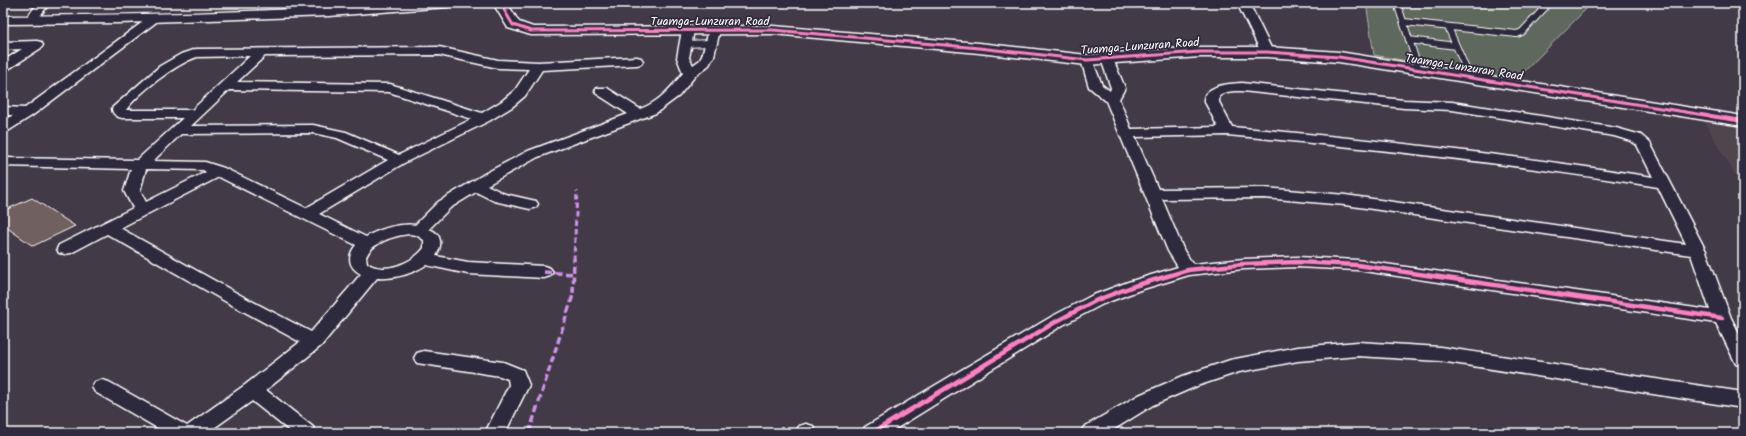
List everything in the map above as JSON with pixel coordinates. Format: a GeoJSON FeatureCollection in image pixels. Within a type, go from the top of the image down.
{"type":"FeatureCollection","features":[{"type":"Feature","properties":{"kind":"street"},"geometry":{"type":"LineString","coordinates":[[30,21],[44,3]]}},
{"type":"Feature","properties":{"kind":"street"},"geometry":{"type":"LineString","coordinates":[[3,20],[30,21],[155,18],[363,6],[447,3]]}},
{"type":"Feature","properties":{"kind":"street","name":"Tuamga-Lunzuran Road"},"geometry":{"type":"LineString","coordinates":[[500,3],[513,26],[531,31],[713,37],[773,30],[979,48],[1087,60],[1200,52],[1267,52],[1339,57],[1743,121]]}},
{"type":"Feature","properties":{"kind":"street"},"geometry":{"type":"LineString","coordinates":[[1243,3],[1267,52]]}},
{"type":"Feature","properties":{"kind":"street"},"geometry":{"type":"LineString","coordinates":[[3,128],[28,112],[155,18]]}},
{"type":"Feature","properties":{"kind":"street"},"geometry":{"type":"LineString","coordinates":[[687,37],[683,58],[690,73]]}},
{"type":"Feature","properties":{"kind":"street"},"geometry":{"type":"LineString","coordinates":[[419,230],[444,206],[533,154],[651,110],[674,94],[690,73],[705,62],[713,37]]}},
{"type":"Feature","properties":{"kind":"street"},"geometry":{"type":"LineString","coordinates":[[3,46],[37,45],[3,67]]}},
{"type":"Feature","properties":{"kind":"street"},"geometry":{"type":"LineString","coordinates":[[196,114],[122,114],[118,108],[181,57],[207,52],[261,53],[440,51],[498,64],[538,66],[637,61]]}},
{"type":"Feature","properties":{"kind":"street"},"geometry":{"type":"LineString","coordinates":[[142,210],[132,191],[140,165],[228,86],[261,53]]}},
{"type":"Feature","properties":{"kind":"street"},"geometry":{"type":"LineString","coordinates":[[1107,59],[1118,88],[1112,99]]}},
{"type":"Feature","properties":{"kind":"street"},"geometry":{"type":"LineString","coordinates":[[1087,60],[1096,87],[1112,99],[1176,251],[1188,270]]}},
{"type":"Feature","properties":{"kind":"street"},"geometry":{"type":"LineString","coordinates":[[307,214],[399,160],[484,118],[507,104],[520,93],[538,66]]}},
{"type":"Feature","properties":{"kind":"street"},"geometry":{"type":"LineString","coordinates":[[228,86],[390,88],[484,118]]}},
{"type":"Feature","properties":{"kind":"street"},"geometry":{"type":"LineString","coordinates":[[1228,131],[1212,102],[1212,95],[1218,90],[1242,87],[1404,104],[1452,106],[1616,132],[1626,135],[1643,143],[1698,251],[1722,318],[1743,359]]}},
{"type":"Feature","properties":{"kind":"street"},"geometry":{"type":"LineString","coordinates":[[602,91],[639,115]]}},
{"type":"Feature","properties":{"kind":"street"},"geometry":{"type":"LineString","coordinates":[[3,111],[28,112]]}},
{"type":"Feature","properties":{"kind":"street"},"geometry":{"type":"LineString","coordinates":[[178,130],[313,129],[340,135],[399,160]]}},
{"type":"Feature","properties":{"kind":"street"},"geometry":{"type":"LineString","coordinates":[[1126,133],[1228,131],[1308,138],[1586,171],[1662,182]]}},
{"type":"Feature","properties":{"kind":"street"},"geometry":{"type":"LineString","coordinates":[[3,162],[205,166],[219,171],[367,244]]}},
{"type":"Feature","properties":{"kind":"street"},"geometry":{"type":"LineString","coordinates":[[65,249],[219,171]]}},
{"type":"Feature","properties":{"kind":"street"},"geometry":{"type":"LineString","coordinates":[[476,186],[500,198],[530,204]]}},
{"type":"Feature","properties":{"kind":"street"},"geometry":{"type":"LineString","coordinates":[[1152,194],[1264,193],[1345,200],[1698,251]]}},
{"type":"Feature","properties":{"kind":"street"},"geometry":{"type":"LineString","coordinates":[[107,227],[236,300],[314,341]]}},
{"type":"Feature","properties":{"kind":"street"},"geometry":{"type":"LineString","coordinates":[[398,230],[419,230],[427,233],[432,238],[433,244],[430,252],[424,259],[410,267],[393,272],[372,272],[364,269],[359,264],[358,257],[361,250],[367,244],[386,233],[398,230]]}},
{"type":"Feature","properties":{"kind":"street"},"geometry":{"type":"LineString","coordinates":[[424,259],[468,268],[544,272]]}},
{"type":"Feature","properties":{"kind":"street"},"geometry":{"type":"LineString","coordinates":[[872,433],[1057,321],[1109,295],[1188,270],[1244,264],[1297,262],[1358,265],[1722,318]]}},
{"type":"Feature","properties":{"kind":"street"},"geometry":{"type":"LineString","coordinates":[[192,433],[252,390],[314,341],[372,272]]}},
{"type":"Feature","properties":{"kind":"street"},"geometry":{"type":"LineString","coordinates":[[1091,433],[1146,400],[1190,381],[1237,365],[1298,354],[1358,349],[1440,354],[1743,400]]}},
{"type":"Feature","properties":{"kind":"street"},"geometry":{"type":"LineString","coordinates":[[424,358],[503,370],[516,375],[518,384],[495,433]]}},
{"type":"Feature","properties":{"kind":"street"},"geometry":{"type":"LineString","coordinates":[[102,387],[183,433]]}},
{"type":"Feature","properties":{"kind":"street"},"geometry":{"type":"LineString","coordinates":[[252,390],[306,433]]}},
{"type":"Feature","properties":{"kind":"lane"},"geometry":{"type":"LineString","coordinates":[[1397,3],[1419,70]]}},
{"type":"Feature","properties":{"kind":"lane"},"geometry":{"type":"LineString","coordinates":[[1404,22],[1517,34],[1522,32],[1549,3]]}},
{"type":"Feature","properties":{"kind":"lane"},"geometry":{"type":"LineString","coordinates":[[1448,27],[1470,78]]}},
{"type":"Feature","properties":{"kind":"lane"},"geometry":{"type":"LineString","coordinates":[[1409,40],[1456,46]]}},
{"type":"Feature","properties":{"kind":"shaded area"},"geometry":{"type":"Polygon","coordinates":[[[1703,119],[1743,126],[1743,189],[1703,119]]]}},
{"type":"Feature","properties":{"kind":"green space"},"geometry":{"type":"Polygon","coordinates":[[[1366,3],[1592,3],[1516,80],[1374,55],[1366,3]]]}},
{"type":"Feature","properties":{"kind":"building"},"geometry":{"type":"Polygon","coordinates":[[[32,198],[75,226],[33,246],[3,225],[3,211],[32,198]]]}},
{"type":"Feature","properties":{"kind":"marked path"},"geometry":{"type":"LineString","coordinates":[[529,433],[573,295],[577,191]]}},
{"type":"Feature","properties":{"kind":"marked path"},"geometry":{"type":"LineString","coordinates":[[544,272],[574,274]]}},
{"type":"Feature","properties":{"kind":"cycle path"},"geometry":{"type":"LineString","coordinates":[[500,3],[513,25],[531,31],[773,30],[979,48],[1087,60],[1200,52],[1267,52],[1339,57],[1743,121]]}},
{"type":"Feature","properties":{"kind":"cycle path"},"geometry":{"type":"LineString","coordinates":[[872,433],[1057,321],[1097,300],[1134,286],[1188,270],[1244,264],[1297,262],[1357,265],[1722,318]]}}]}
